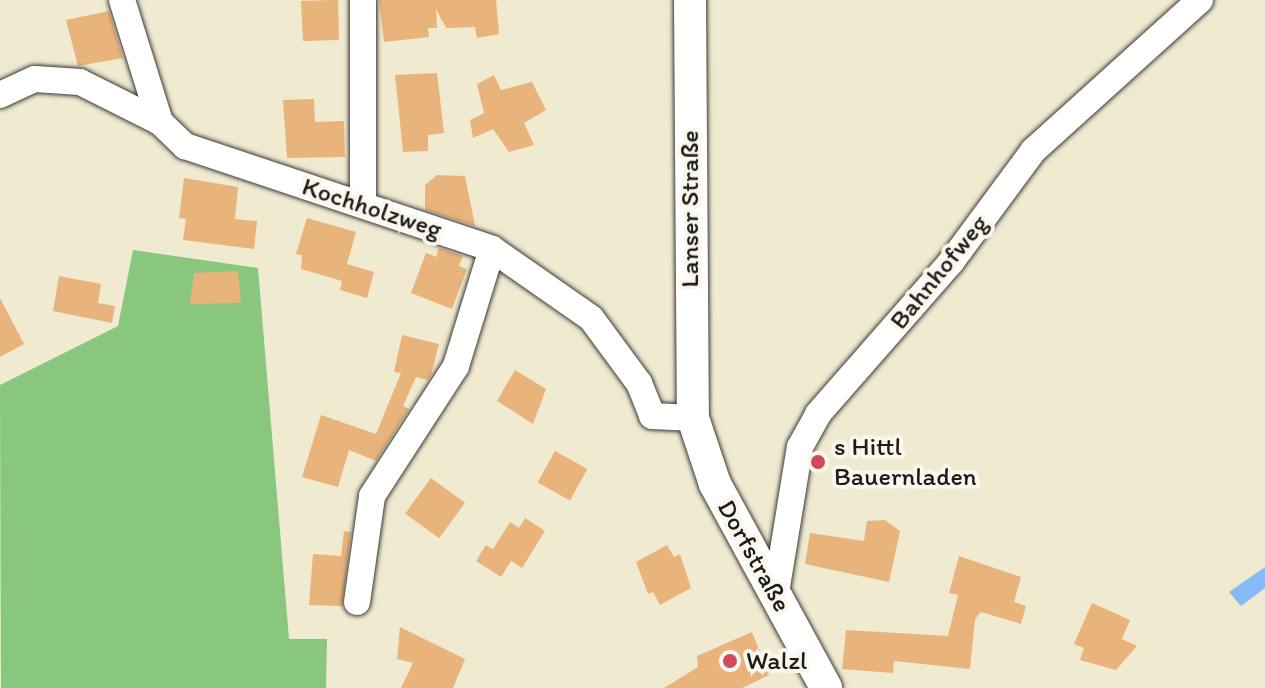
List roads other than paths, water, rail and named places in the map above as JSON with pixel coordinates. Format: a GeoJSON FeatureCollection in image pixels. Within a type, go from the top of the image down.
{"type":"FeatureCollection","features":[{"type":"Feature","properties":{"kind":"main road","name":"Lanser Straße"},"geometry":{"type":"LineString","coordinates":[[690,0],[693,418]]}},
{"type":"Feature","properties":{"kind":"main road","name":"Dorfstraße"},"geometry":{"type":"LineString","coordinates":[[693,418],[715,484],[775,599],[814,658],[826,688]]}},
{"type":"Feature","properties":{"kind":"street"},"geometry":{"type":"LineString","coordinates":[[122,0],[160,122]]}},
{"type":"Feature","properties":{"kind":"street"},"geometry":{"type":"LineString","coordinates":[[363,0],[363,202]]}},
{"type":"Feature","properties":{"kind":"street","name":"Bahnhofweg"},"geometry":{"type":"LineString","coordinates":[[775,599],[800,447],[809,426],[951,262],[1033,151],[1200,0]]}},
{"type":"Feature","properties":{"kind":"street","name":"Kochholzweg"},"geometry":{"type":"LineString","coordinates":[[0,95],[35,79],[65,79],[99,90],[160,122],[185,146],[363,202],[492,249],[591,318],[639,383],[652,416],[693,418]]}},
{"type":"Feature","properties":{"kind":"street"},"geometry":{"type":"LineString","coordinates":[[357,602],[372,496],[456,366],[492,249]]}},
{"type":"Feature","properties":{"kind":"water"},"geometry":{"type":"Polygon","coordinates":[[[1265,567],[1265,588],[1241,606],[1229,592],[1265,567]]]}},
{"type":"Feature","properties":{"kind":"place","name":"s Hittl Bauernladen"},"geometry":{"type":"Point","coordinates":[818,462]}},
{"type":"Feature","properties":{"kind":"place","name":"Walzl"},"geometry":{"type":"Point","coordinates":[730,661]}}]}
